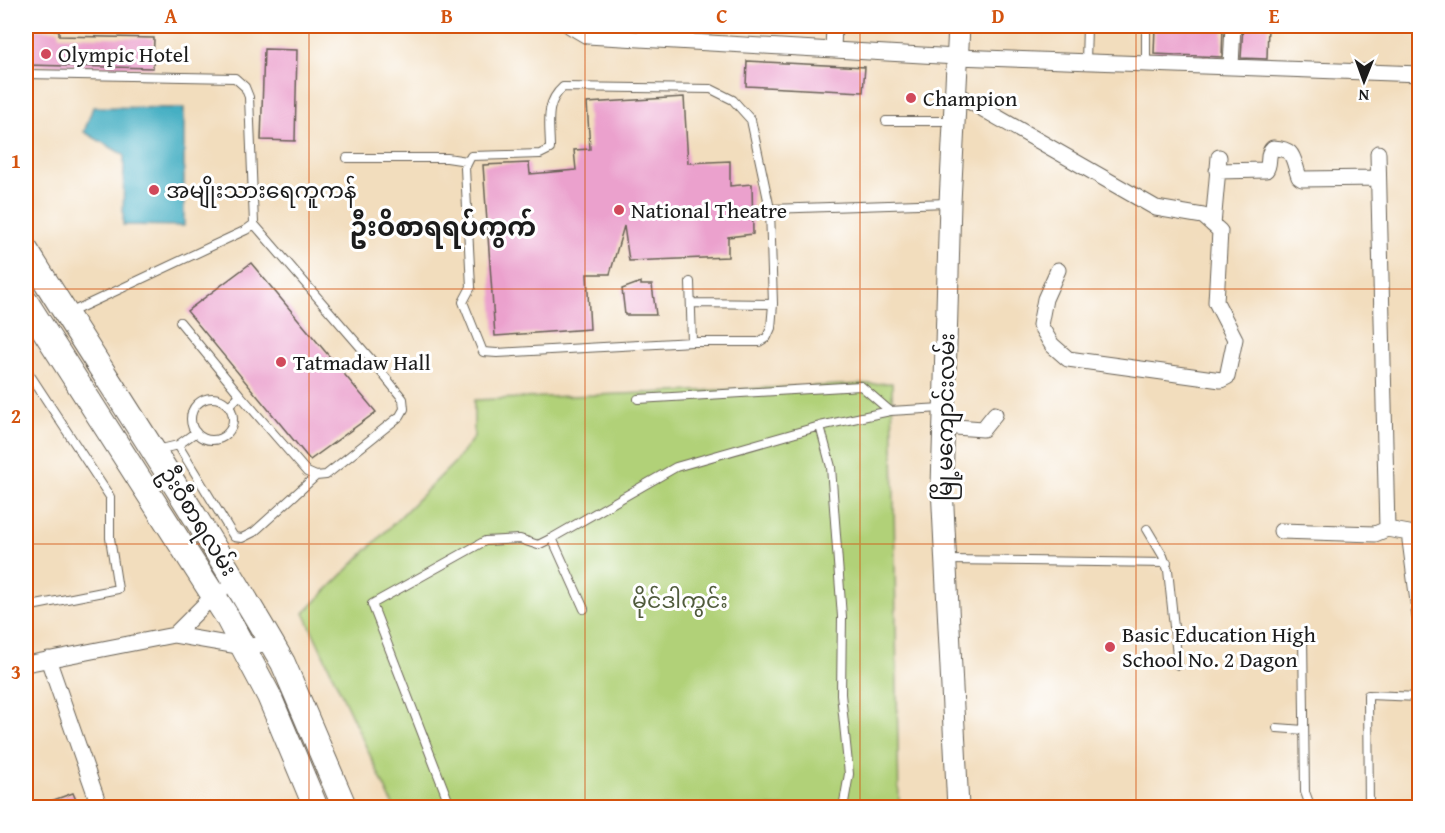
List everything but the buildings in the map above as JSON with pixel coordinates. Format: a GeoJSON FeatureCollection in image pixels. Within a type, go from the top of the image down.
{"type":"FeatureCollection","features":[{"type":"Feature","properties":{"kind":"main road","name":"မြို့မကျောင်းလမ်း"},"geometry":{"type":"LineString","coordinates":[[958,807],[942,487],[950,202],[959,26]]}},
{"type":"Feature","properties":{"kind":"main road","name":"ဦးဝီစာရလမ်း"},"geometry":{"type":"LineString","coordinates":[[26,250],[154,451],[272,643],[283,663],[345,807]]}},
{"type":"Feature","properties":{"kind":"main road","name":"ဦးဝီစာရလမ်း"},"geometry":{"type":"LineString","coordinates":[[31,311],[131,465],[244,647],[269,696],[316,807]]}},
{"type":"Feature","properties":{"kind":"main road"},"geometry":{"type":"LineString","coordinates":[[31,311],[63,311]]}},
{"type":"Feature","properties":{"kind":"main road"},"geometry":{"type":"LineString","coordinates":[[131,465],[154,451]]}},
{"type":"Feature","properties":{"kind":"main road"},"geometry":{"type":"LineString","coordinates":[[287,740],[310,728]]}},
{"type":"Feature","properties":{"kind":"street"},"geometry":{"type":"LineString","coordinates":[[570,26],[587,36],[957,57],[1419,74]]}},
{"type":"Feature","properties":{"kind":"street"},"geometry":{"type":"LineString","coordinates":[[833,49],[834,26]]}},
{"type":"Feature","properties":{"kind":"street"},"geometry":{"type":"LineString","coordinates":[[1232,66],[1233,26]]}},
{"type":"Feature","properties":{"kind":"street"},"geometry":{"type":"LineString","coordinates":[[955,93],[1156,208],[1203,216],[1220,231],[1216,302],[1235,339],[1227,377],[1225,379],[1068,359],[1052,345],[1040,325],[1045,299],[1058,270]]}},
{"type":"Feature","properties":{"kind":"street"},"geometry":{"type":"LineString","coordinates":[[1213,225],[1218,164],[1266,170],[1269,151],[1273,148],[1286,149],[1290,152],[1299,177],[1302,179],[1378,178]]}},
{"type":"Feature","properties":{"kind":"street"},"geometry":{"type":"LineString","coordinates":[[1378,153],[1387,529]]}},
{"type":"Feature","properties":{"kind":"street"},"geometry":{"type":"LineString","coordinates":[[943,417],[983,429],[995,414]]}},
{"type":"Feature","properties":{"kind":"street"},"geometry":{"type":"LineString","coordinates":[[1281,531],[1375,534],[1387,529],[1414,532],[1419,617]]}},
{"type":"Feature","properties":{"kind":"street"},"geometry":{"type":"LineString","coordinates":[[174,635],[213,596],[236,582]]}},
{"type":"Feature","properties":{"kind":"street"},"geometry":{"type":"LineString","coordinates":[[26,664],[174,635],[244,647],[272,643]]}},
{"type":"Feature","properties":{"kind":"street"},"geometry":{"type":"LineString","coordinates":[[48,659],[99,807]]}},
{"type":"Feature","properties":{"kind":"lane"},"geometry":{"type":"LineString","coordinates":[[1086,62],[1087,26]]}},
{"type":"Feature","properties":{"kind":"lane"},"geometry":{"type":"LineString","coordinates":[[1146,26],[1146,64]]}},
{"type":"Feature","properties":{"kind":"lane"},"geometry":{"type":"LineString","coordinates":[[26,74],[235,78],[245,87],[249,98],[254,224],[369,357],[403,399],[404,409],[400,416],[326,475],[316,476],[307,472],[180,322]]}},
{"type":"Feature","properties":{"kind":"lane"},"geometry":{"type":"LineString","coordinates":[[563,87],[711,89],[733,100],[751,120],[770,208],[773,303],[771,328],[767,337],[759,342],[692,342],[483,352],[463,302],[471,287],[465,174],[467,161],[471,156],[540,154],[550,149],[550,104],[554,95],[563,87]]}},
{"type":"Feature","properties":{"kind":"lane"},"geometry":{"type":"LineString","coordinates":[[886,121],[953,121]]}},
{"type":"Feature","properties":{"kind":"lane"},"geometry":{"type":"LineString","coordinates":[[347,158],[447,158],[467,161]]}},
{"type":"Feature","properties":{"kind":"lane"},"geometry":{"type":"LineString","coordinates":[[770,208],[950,202]]}},
{"type":"Feature","properties":{"kind":"lane"},"geometry":{"type":"LineString","coordinates":[[63,311],[246,230],[254,224]]}},
{"type":"Feature","properties":{"kind":"lane"},"geometry":{"type":"LineString","coordinates":[[690,282],[692,342]]}},
{"type":"Feature","properties":{"kind":"lane"},"geometry":{"type":"LineString","coordinates":[[691,303],[773,303]]}},
{"type":"Feature","properties":{"kind":"lane"},"geometry":{"type":"LineString","coordinates":[[26,369],[110,497],[110,538],[118,589],[27,607],[26,597]]}},
{"type":"Feature","properties":{"kind":"lane"},"geometry":{"type":"LineString","coordinates":[[638,399],[861,386],[890,411]]}},
{"type":"Feature","properties":{"kind":"lane"},"geometry":{"type":"LineString","coordinates":[[229,406],[240,395]]}},
{"type":"Feature","properties":{"kind":"lane"},"geometry":{"type":"LineString","coordinates":[[209,398],[220,399],[229,406],[233,416],[232,427],[226,436],[216,440],[205,439],[196,432],[191,422],[192,412],[199,403],[209,398]]}},
{"type":"Feature","properties":{"kind":"lane"},"geometry":{"type":"LineString","coordinates":[[451,807],[372,604],[485,541],[520,539],[538,545],[676,467],[820,426],[890,411],[943,417]]}},
{"type":"Feature","properties":{"kind":"lane"},"geometry":{"type":"LineString","coordinates":[[820,426],[831,466],[842,617],[840,694],[849,774],[843,807]]}},
{"type":"Feature","properties":{"kind":"lane"},"geometry":{"type":"LineString","coordinates":[[154,451],[178,445],[196,432]]}},
{"type":"Feature","properties":{"kind":"lane"},"geometry":{"type":"LineString","coordinates":[[178,445],[234,537],[242,538],[254,532],[316,476]]}},
{"type":"Feature","properties":{"kind":"lane"},"geometry":{"type":"LineString","coordinates":[[1147,529],[1167,563],[1178,665]]}},
{"type":"Feature","properties":{"kind":"lane"},"geometry":{"type":"LineString","coordinates":[[552,538],[584,609]]}},
{"type":"Feature","properties":{"kind":"lane"},"geometry":{"type":"LineString","coordinates":[[947,560],[1167,563]]}},
{"type":"Feature","properties":{"kind":"lane"},"geometry":{"type":"LineString","coordinates":[[1303,636],[1305,792],[1311,807]]}},
{"type":"Feature","properties":{"kind":"lane"},"geometry":{"type":"LineString","coordinates":[[1369,807],[1368,695],[1419,697]]}},
{"type":"Feature","properties":{"kind":"lane"},"geometry":{"type":"LineString","coordinates":[[1277,728],[1304,730]]}},
{"type":"Feature","properties":{"kind":"green space","name":"မိုင်ဒါကွင်း"},"geometry":{"type":"Polygon","coordinates":[[[892,383],[899,807],[394,807],[304,613],[455,462],[474,437],[474,400],[892,383]]]}},
{"type":"Feature","properties":{"kind":"water","name":"အမျိုးသားရေကူကန်"},"geometry":{"type":"Polygon","coordinates":[[[93,107],[184,108],[184,226],[123,225],[124,155],[84,132],[93,107]]]}},
{"type":"Feature","properties":{"kind":"place","name":"Olympic Hotel"},"geometry":{"type":"Point","coordinates":[46,54]}},
{"type":"Feature","properties":{"kind":"place","name":"Champion"},"geometry":{"type":"Point","coordinates":[911,98]}},
{"type":"Feature","properties":{"kind":"place","name":"အမျိုးသားရေကူကန်"},"geometry":{"type":"Point","coordinates":[154,190]}},
{"type":"Feature","properties":{"kind":"place","name":"National Theatre"},"geometry":{"type":"Point","coordinates":[619,210]}},
{"type":"Feature","properties":{"kind":"place","name":"Tatmadaw Hall"},"geometry":{"type":"Point","coordinates":[281,362]}},
{"type":"Feature","properties":{"kind":"place","name":"Basic Education High School No. 2 Dagon"},"geometry":{"type":"Point","coordinates":[1110,647]}},
{"type":"Feature","properties":{"kind":"district","name":"ဦးဝိစာရရပ်ကွက်"},"geometry":{"type":"Point","coordinates":[443,227]}}]}
